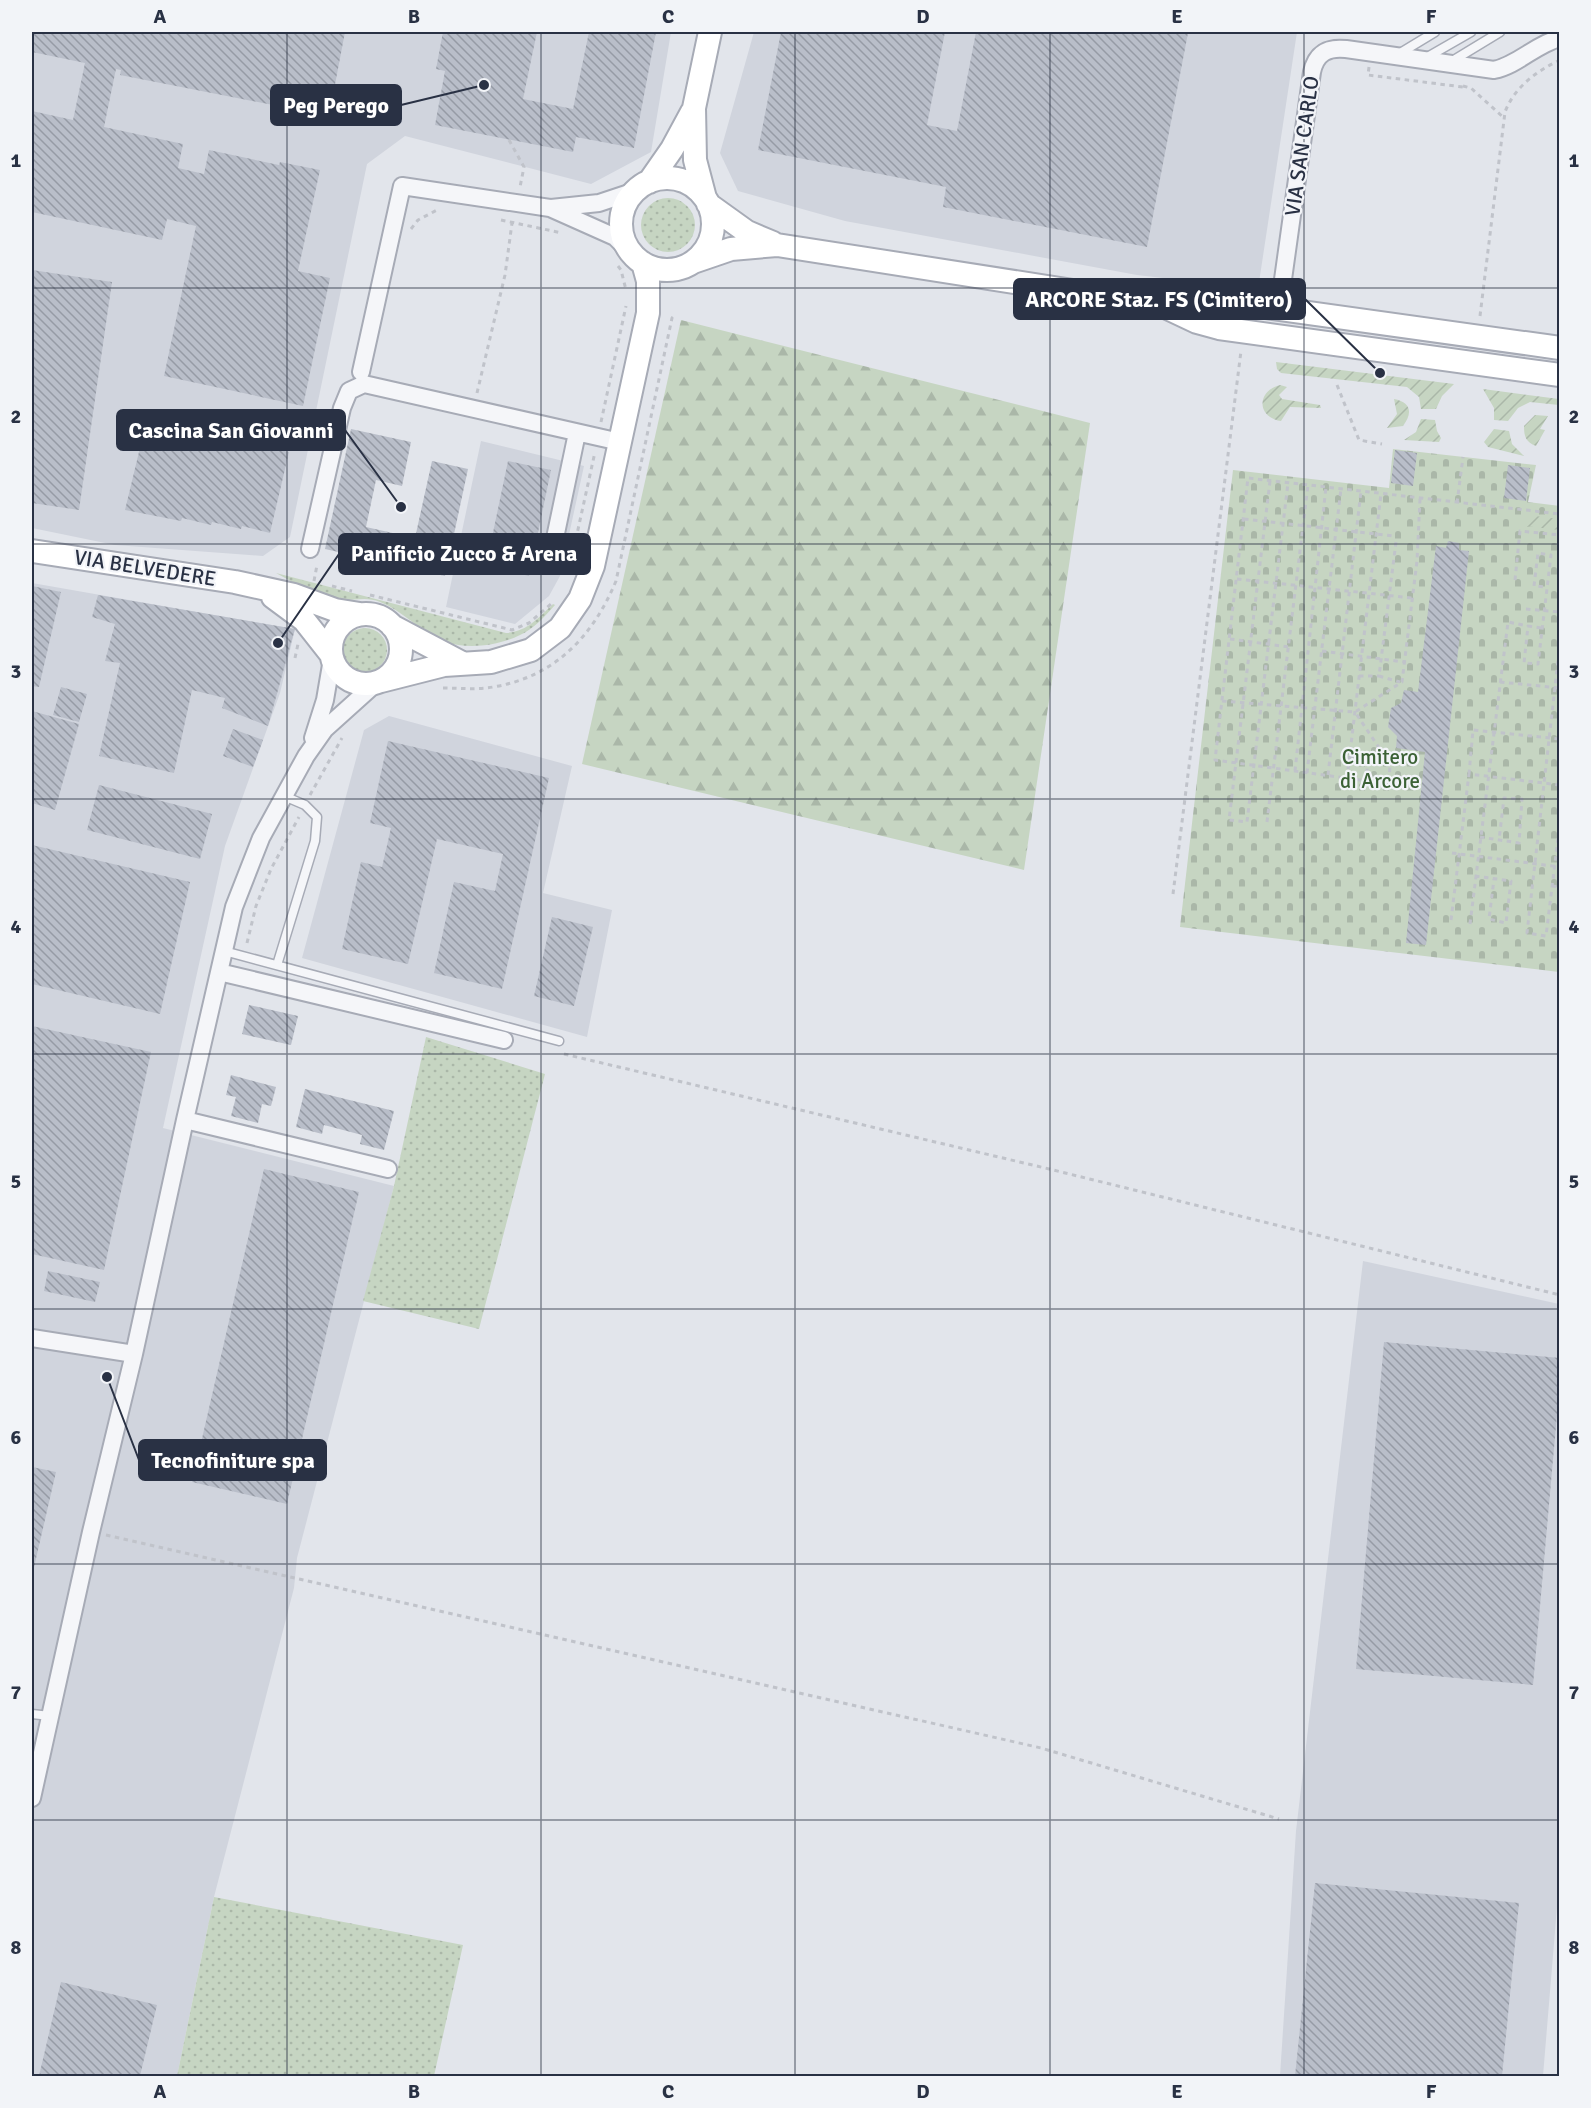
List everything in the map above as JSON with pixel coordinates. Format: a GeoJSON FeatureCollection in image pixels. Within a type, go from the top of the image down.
{"type":"FeatureCollection","features":[{"type":"Feature","properties":{"kind":"street"},"geometry":{"type":"LineString","coordinates":[[648,313],[665,288],[705,251],[713,229],[712,213],[695,160],[694,108],[710,32]]}},
{"type":"Feature","properties":{"kind":"street","name":"VIA SAN CARLO"},"geometry":{"type":"LineString","coordinates":[[1276,322],[1312,72],[1315,62],[1324,52],[1332,48],[1494,70],[1500,69],[1551,40],[1560,38]]}},
{"type":"Feature","properties":{"kind":"street"},"geometry":{"type":"LineString","coordinates":[[331,656],[337,670],[347,680],[362,685],[424,669],[462,663],[491,662],[531,650],[560,628],[580,599],[593,566],[648,313],[648,281],[637,258],[623,239],[622,217],[625,206],[672,149],[694,108]]}},
{"type":"Feature","properties":{"kind":"street"},"geometry":{"type":"LineString","coordinates":[[361,372],[402,186],[550,208],[599,202],[658,179],[675,178],[689,184],[747,232],[777,245]]}},
{"type":"Feature","properties":{"kind":"street"},"geometry":{"type":"LineString","coordinates":[[550,208],[615,237],[637,258],[652,268],[668,270],[689,265],[731,249],[777,245],[1156,304],[1212,300],[1276,322],[1560,375]]}},
{"type":"Feature","properties":{"kind":"street"},"geometry":{"type":"LineString","coordinates":[[1156,304],[1197,321],[1245,332],[1276,322],[1560,348]]}},
{"type":"Feature","properties":{"kind":"street"},"geometry":{"type":"LineString","coordinates":[[310,549],[342,408],[349,391],[364,384],[620,442]]}},
{"type":"Feature","properties":{"kind":"street"},"geometry":{"type":"LineString","coordinates":[[555,538],[577,433]]}},
{"type":"Feature","properties":{"kind":"street","name":"VIA BELVEDERE"},"geometry":{"type":"LineString","coordinates":[[32,551],[235,582],[294,595],[335,610],[360,614]]}},
{"type":"Feature","properties":{"kind":"street","name":"VIA BELVEDERE"},"geometry":{"type":"LineString","coordinates":[[259,589],[297,613],[331,656]]}},
{"type":"Feature","properties":{"kind":"street"},"geometry":{"type":"LineString","coordinates":[[306,756],[325,700],[332,637],[348,618],[360,614],[378,616],[392,626],[462,663]]}},
{"type":"Feature","properties":{"kind":"street"},"geometry":{"type":"LineString","coordinates":[[32,1798],[234,907],[257,848],[306,756],[326,729],[378,682],[395,670],[401,656],[400,639],[392,626]]}},
{"type":"Feature","properties":{"kind":"street"},"geometry":{"type":"LineString","coordinates":[[219,972],[504,1040]]}},
{"type":"Feature","properties":{"kind":"street"},"geometry":{"type":"LineString","coordinates":[[185,1120],[388,1169]]}},
{"type":"Feature","properties":{"kind":"street"},"geometry":{"type":"LineString","coordinates":[[32,1338],[134,1354]]}},
{"type":"Feature","properties":{"kind":"lane"},"geometry":{"type":"LineString","coordinates":[[1395,56],[1435,32]]}},
{"type":"Feature","properties":{"kind":"lane"},"geometry":{"type":"LineString","coordinates":[[1423,60],[1470,32]]}},
{"type":"Feature","properties":{"kind":"lane"},"geometry":{"type":"LineString","coordinates":[[1448,64],[1500,32]]}},
{"type":"Feature","properties":{"kind":"lane"},"geometry":{"type":"LineString","coordinates":[[277,965],[315,840],[317,817],[305,805],[284,796]]}},
{"type":"Feature","properties":{"kind":"lane"},"geometry":{"type":"LineString","coordinates":[[224,951],[559,1041]]}},
{"type":"Feature","properties":{"kind":"lane"},"geometry":{"type":"LineString","coordinates":[[32,1714],[50,1716]]}},
{"type":"Feature","properties":{"kind":"path"},"geometry":{"type":"LineString","coordinates":[[1479,320],[1505,118],[1511,98],[1536,74],[1560,60]]}},
{"type":"Feature","properties":{"kind":"path"},"geometry":{"type":"LineString","coordinates":[[1466,66],[1463,87],[1471,88],[1505,118]]}},
{"type":"Feature","properties":{"kind":"path"},"geometry":{"type":"LineString","coordinates":[[474,409],[505,275]]}},
{"type":"Feature","properties":{"kind":"path"},"geometry":{"type":"LineString","coordinates":[[1173,894],[1245,332]]}},
{"type":"Feature","properties":{"kind":"path"},"geometry":{"type":"LineString","coordinates":[[1337,385],[1359,440],[1382,444]]}},
{"type":"Feature","properties":{"kind":"path"},"geometry":{"type":"LineString","coordinates":[[1457,503],[1462,457]]}},
{"type":"Feature","properties":{"kind":"path"},"geometry":{"type":"LineString","coordinates":[[1355,712],[1390,764],[1389,784],[1215,760],[1248,478],[1560,514]]}},
{"type":"Feature","properties":{"kind":"path"},"geometry":{"type":"LineString","coordinates":[[1270,481],[1229,820],[1247,822],[1288,483]]}},
{"type":"Feature","properties":{"kind":"path"},"geometry":{"type":"LineString","coordinates":[[1268,822],[1308,485]]}},
{"type":"Feature","properties":{"kind":"path"},"geometry":{"type":"LineString","coordinates":[[1295,771],[1326,487]]}},
{"type":"Feature","properties":{"kind":"path"},"geometry":{"type":"LineString","coordinates":[[1307,773],[1341,489]]}},
{"type":"Feature","properties":{"kind":"path"},"geometry":{"type":"LineString","coordinates":[[1328,776],[1361,491]]}},
{"type":"Feature","properties":{"kind":"path"},"geometry":{"type":"LineString","coordinates":[[1347,778],[1381,494]]}},
{"type":"Feature","properties":{"kind":"path"},"geometry":{"type":"LineString","coordinates":[[1402,682],[1417,561],[1420,499]]}},
{"type":"Feature","properties":{"kind":"path"},"geometry":{"type":"LineString","coordinates":[[1244,519],[1394,536]]}},
{"type":"Feature","properties":{"kind":"path"},"geometry":{"type":"LineString","coordinates":[[1515,580],[1520,531],[1560,535]]}},
{"type":"Feature","properties":{"kind":"path"},"geometry":{"type":"LineString","coordinates":[[1379,676],[1396,542]]}},
{"type":"Feature","properties":{"kind":"path"},"geometry":{"type":"LineString","coordinates":[[1528,627],[1524,663],[1538,664],[1551,555],[1538,553],[1534,586],[1547,588]]}},
{"type":"Feature","properties":{"kind":"path"},"geometry":{"type":"LineString","coordinates":[[1237,579],[1413,598]]}},
{"type":"Feature","properties":{"kind":"path"},"geometry":{"type":"LineString","coordinates":[[1526,609],[1560,612]]}},
{"type":"Feature","properties":{"kind":"path"},"geometry":{"type":"LineString","coordinates":[[1470,924],[1508,622],[1541,628]]}},
{"type":"Feature","properties":{"kind":"path"},"geometry":{"type":"LineString","coordinates":[[1230,639],[1289,646]]}},
{"type":"Feature","properties":{"kind":"path"},"geometry":{"type":"LineString","coordinates":[[1560,643],[1527,933],[1546,936],[1560,822]]}},
{"type":"Feature","properties":{"kind":"path"},"geometry":{"type":"LineString","coordinates":[[1322,651],[1404,662]]}},
{"type":"Feature","properties":{"kind":"path"},"geometry":{"type":"LineString","coordinates":[[1359,676],[1379,676],[1402,682]]}},
{"type":"Feature","properties":{"kind":"path"},"geometry":{"type":"LineString","coordinates":[[1222,700],[1355,712],[1402,682]]}},
{"type":"Feature","properties":{"kind":"path"},"geometry":{"type":"LineString","coordinates":[[1500,682],[1560,688]]}},
{"type":"Feature","properties":{"kind":"path"},"geometry":{"type":"LineString","coordinates":[[1451,920],[1473,730],[1560,739]]}},
{"type":"Feature","properties":{"kind":"path"},"geometry":{"type":"LineString","coordinates":[[1350,756],[1368,760],[1366,781]]}},
{"type":"Feature","properties":{"kind":"path"},"geometry":{"type":"LineString","coordinates":[[1469,774],[1560,785]]}},
{"type":"Feature","properties":{"kind":"path"},"geometry":{"type":"LineString","coordinates":[[1480,837],[1519,843],[1522,799],[1504,798],[1500,840]]}},
{"type":"Feature","properties":{"kind":"path"},"geometry":{"type":"LineString","coordinates":[[1452,853],[1560,867]]}},
{"type":"Feature","properties":{"kind":"path"},"geometry":{"type":"LineString","coordinates":[[1475,876],[1511,881],[1506,923],[1490,919],[1494,879]]}},
{"type":"Feature","properties":{"kind":"path"},"geometry":{"type":"LineString","coordinates":[[1552,886],[1560,887]]}},
{"type":"Feature","properties":{"kind":"path"},"geometry":{"type":"LineString","coordinates":[[560,1053],[1045,1168],[1560,1295]]}},
{"type":"Feature","properties":{"kind":"path"},"geometry":{"type":"LineString","coordinates":[[91,1532],[1041,1748],[1279,1818]]}},
{"type":"Feature","properties":{"kind":"shaded area"},"geometry":{"type":"Polygon","coordinates":[[[32,32],[671,32],[651,152],[591,184],[405,136],[367,164],[290,537],[263,556],[115,545],[32,528],[32,32]]]}},
{"type":"Feature","properties":{"kind":"shaded area"},"geometry":{"type":"Polygon","coordinates":[[[754,32],[1297,32],[1258,289],[1137,275],[845,221],[738,191],[720,153],[754,32]]]}},
{"type":"Feature","properties":{"kind":"shaded area"},"geometry":{"type":"Polygon","coordinates":[[[481,441],[584,466],[560,576],[549,596],[515,624],[446,607],[481,441]]]}},
{"type":"Feature","properties":{"kind":"shaded area"},"geometry":{"type":"Polygon","coordinates":[[[32,583],[295,629],[280,693],[225,846],[163,1128],[394,1186],[297,1558],[294,1588],[214,1897],[177,2076],[32,2076],[32,583]]]}},
{"type":"Feature","properties":{"kind":"shaded area"},"geometry":{"type":"Polygon","coordinates":[[[389,716],[572,766],[543,893],[612,910],[587,1037],[302,958],[364,730],[389,716]]]}},
{"type":"Feature","properties":{"kind":"shaded area"},"geometry":{"type":"Polygon","coordinates":[[[1363,1261],[1559,1304],[1560,1871],[1543,2076],[1280,2076],[1296,1831],[1363,1261]]]}},
{"type":"Feature","properties":{"kind":"green space"},"geometry":{"type":"Polygon","coordinates":[[[663,198],[673,198],[687,206],[693,215],[695,225],[693,235],[687,244],[673,252],[663,252],[646,240],[641,230],[641,220],[653,203],[663,198]]]}},
{"type":"Feature","properties":{"kind":"green space"},"geometry":{"type":"Polygon","coordinates":[[[681,320],[1090,423],[1024,870],[582,764],[681,320]]]}},
{"type":"Feature","properties":{"kind":"green space"},"geometry":{"type":"Polygon","coordinates":[[[1276,362],[1454,384],[1442,396],[1436,409],[1421,409],[1419,397],[1407,387],[1281,373],[1277,369],[1276,362]]]}},
{"type":"Feature","properties":{"kind":"green space"},"geometry":{"type":"Polygon","coordinates":[[[1280,385],[1287,387],[1279,395],[1282,399],[1320,405],[1321,408],[1290,407],[1281,421],[1273,419],[1267,415],[1262,404],[1267,393],[1280,385]]]}},
{"type":"Feature","properties":{"kind":"green space"},"geometry":{"type":"Polygon","coordinates":[[[1483,389],[1559,399],[1559,405],[1530,402],[1518,408],[1508,421],[1494,420],[1494,408],[1483,389]]]}},
{"type":"Feature","properties":{"kind":"green space"},"geometry":{"type":"Polygon","coordinates":[[[1394,399],[1407,405],[1409,413],[1403,426],[1387,428],[1397,414],[1394,399]]]}},
{"type":"Feature","properties":{"kind":"green space"},"geometry":{"type":"Polygon","coordinates":[[[1535,415],[1548,416],[1540,429],[1545,430],[1536,446],[1528,441],[1524,430],[1524,426],[1535,415]]]}},
{"type":"Feature","properties":{"kind":"green space"},"geometry":{"type":"Polygon","coordinates":[[[1421,419],[1435,420],[1441,438],[1439,442],[1404,440],[1416,432],[1421,419]]]}},
{"type":"Feature","properties":{"kind":"green space"},"geometry":{"type":"Polygon","coordinates":[[[1494,429],[1509,431],[1512,444],[1524,456],[1488,447],[1484,442],[1494,429]]]}},
{"type":"Feature","properties":{"kind":"green space","name":"Cimitero di Arcore"},"geometry":{"type":"Polygon","coordinates":[[[1393,449],[1536,465],[1528,502],[1560,506],[1559,972],[1180,927],[1233,470],[1389,488],[1393,449]]]}},
{"type":"Feature","properties":{"kind":"green space"},"geometry":{"type":"Polygon","coordinates":[[[1527,515],[1559,519],[1559,530],[1526,526],[1527,515]]]}},
{"type":"Feature","properties":{"kind":"green space"},"geometry":{"type":"Polygon","coordinates":[[[276,573],[506,633],[526,627],[553,604],[555,605],[535,626],[511,639],[482,646],[452,644],[435,637],[396,610],[380,602],[370,599],[339,600],[323,596],[276,573]]]}},
{"type":"Feature","properties":{"kind":"green space"},"geometry":{"type":"Polygon","coordinates":[[[365,628],[374,629],[381,634],[386,641],[386,659],[381,666],[374,671],[365,672],[356,671],[349,666],[344,659],[343,650],[344,641],[349,634],[356,629],[365,628]]]}},
{"type":"Feature","properties":{"kind":"green space"},"geometry":{"type":"Polygon","coordinates":[[[426,1037],[545,1074],[479,1329],[363,1301],[394,1186],[426,1037]]]}},
{"type":"Feature","properties":{"kind":"green space"},"geometry":{"type":"Polygon","coordinates":[[[214,1897],[463,1945],[434,2076],[177,2076],[214,1897]]]}},
{"type":"Feature","properties":{"kind":"building"},"geometry":{"type":"Polygon","coordinates":[[[32,32],[345,32],[329,116],[120,75],[121,70],[116,69],[104,127],[183,144],[178,168],[204,174],[209,150],[279,165],[280,162],[320,170],[298,271],[330,278],[303,406],[164,376],[196,226],[167,219],[162,240],[32,212],[32,111],[73,120],[85,63],[32,52],[32,32]]]}},
{"type":"Feature","properties":{"kind":"building"},"geometry":{"type":"Polygon","coordinates":[[[443,32],[537,32],[523,99],[573,109],[589,32],[656,32],[634,148],[576,137],[573,152],[435,125],[445,71],[436,69],[443,32]]]}},
{"type":"Feature","properties":{"kind":"building"},"geometry":{"type":"Polygon","coordinates":[[[781,32],[945,32],[927,125],[957,131],[976,32],[1188,33],[1147,247],[943,207],[946,187],[758,150],[781,32]]]}},
{"type":"Feature","properties":{"kind":"building"},"geometry":{"type":"Polygon","coordinates":[[[32,270],[112,282],[79,510],[32,503],[32,270]]]}},
{"type":"Feature","properties":{"kind":"building"},"geometry":{"type":"Polygon","coordinates":[[[173,425],[289,452],[270,533],[242,526],[241,529],[212,522],[211,525],[182,518],[181,521],[125,510],[145,427],[172,434],[173,425]]]}},
{"type":"Feature","properties":{"kind":"building"},"geometry":{"type":"Polygon","coordinates":[[[351,429],[411,442],[402,486],[376,480],[366,527],[415,538],[432,461],[468,469],[445,576],[325,549],[351,429]]]}},
{"type":"Feature","properties":{"kind":"building"},"geometry":{"type":"Polygon","coordinates":[[[1395,450],[1417,453],[1413,486],[1391,483],[1395,450]]]}},
{"type":"Feature","properties":{"kind":"building"},"geometry":{"type":"Polygon","coordinates":[[[508,461],[551,470],[529,576],[486,566],[508,461]]]}},
{"type":"Feature","properties":{"kind":"building"},"geometry":{"type":"Polygon","coordinates":[[[1508,465],[1530,468],[1526,501],[1504,498],[1508,465]]]}},
{"type":"Feature","properties":{"kind":"building"},"geometry":{"type":"Polygon","coordinates":[[[1448,541],[1459,543],[1459,550],[1469,551],[1426,945],[1406,943],[1425,752],[1396,748],[1397,736],[1388,727],[1391,708],[1401,703],[1404,690],[1418,692],[1436,546],[1446,548],[1448,541]]]}},
{"type":"Feature","properties":{"kind":"building"},"geometry":{"type":"Polygon","coordinates":[[[32,586],[61,592],[39,687],[32,686],[32,586]]]}},
{"type":"Feature","properties":{"kind":"building"},"geometry":{"type":"Polygon","coordinates":[[[98,595],[295,629],[268,726],[222,708],[225,698],[192,690],[174,773],[99,756],[120,663],[105,661],[115,624],[92,617],[98,595]]]}},
{"type":"Feature","properties":{"kind":"building"},"geometry":{"type":"Polygon","coordinates":[[[61,687],[87,694],[79,722],[53,715],[61,687]]]}},
{"type":"Feature","properties":{"kind":"building"},"geometry":{"type":"Polygon","coordinates":[[[32,711],[79,724],[55,810],[32,803],[32,711]]]}},
{"type":"Feature","properties":{"kind":"building"},"geometry":{"type":"Polygon","coordinates":[[[233,729],[263,740],[253,767],[223,756],[233,729]]]}},
{"type":"Feature","properties":{"kind":"building"},"geometry":{"type":"Polygon","coordinates":[[[388,741],[549,778],[502,989],[434,973],[454,882],[495,891],[503,854],[437,839],[408,964],[342,949],[361,862],[382,867],[391,828],[370,823],[388,741]]]}},
{"type":"Feature","properties":{"kind":"building"},"geometry":{"type":"Polygon","coordinates":[[[99,785],[212,814],[200,859],[87,830],[99,785]]]}},
{"type":"Feature","properties":{"kind":"building"},"geometry":{"type":"Polygon","coordinates":[[[32,845],[190,882],[160,1014],[32,984],[32,845]]]}},
{"type":"Feature","properties":{"kind":"building"},"geometry":{"type":"Polygon","coordinates":[[[552,917],[593,927],[574,1006],[534,996],[552,917]]]}},
{"type":"Feature","properties":{"kind":"building"},"geometry":{"type":"Polygon","coordinates":[[[249,1005],[298,1016],[291,1045],[242,1034],[249,1005]]]}},
{"type":"Feature","properties":{"kind":"building"},"geometry":{"type":"Polygon","coordinates":[[[32,1026],[151,1052],[104,1270],[32,1254],[32,1026]]]}},
{"type":"Feature","properties":{"kind":"building"},"geometry":{"type":"Polygon","coordinates":[[[231,1075],[276,1087],[271,1106],[262,1104],[258,1123],[231,1116],[236,1097],[226,1095],[231,1075]]]}},
{"type":"Feature","properties":{"kind":"building"},"geometry":{"type":"Polygon","coordinates":[[[305,1089],[394,1111],[384,1150],[360,1144],[362,1135],[324,1125],[322,1134],[296,1127],[305,1089]]]}},
{"type":"Feature","properties":{"kind":"building"},"geometry":{"type":"Polygon","coordinates":[[[264,1169],[359,1192],[287,1504],[192,1482],[264,1169]]]}},
{"type":"Feature","properties":{"kind":"building"},"geometry":{"type":"Polygon","coordinates":[[[48,1271],[100,1282],[95,1302],[44,1291],[48,1271]]]}},
{"type":"Feature","properties":{"kind":"building"},"geometry":{"type":"Polygon","coordinates":[[[1384,1342],[1560,1358],[1560,1381],[1533,1685],[1356,1669],[1384,1342]]]}},
{"type":"Feature","properties":{"kind":"building"},"geometry":{"type":"Polygon","coordinates":[[[32,1467],[56,1472],[32,1576],[32,1467]]]}},
{"type":"Feature","properties":{"kind":"building"},"geometry":{"type":"Polygon","coordinates":[[[1315,1883],[1519,1903],[1502,2076],[1295,2076],[1315,1883]]]}},
{"type":"Feature","properties":{"kind":"building"},"geometry":{"type":"Polygon","coordinates":[[[61,1982],[157,2005],[140,2076],[39,2076],[61,1982]]]}},
{"type":"Feature","properties":{"kind":"place","name":"Peg Perego"},"geometry":{"type":"Point","coordinates":[484,85]}},
{"type":"Feature","properties":{"kind":"place","name":"ARCORE Staz. FS (Cimitero)"},"geometry":{"type":"Point","coordinates":[1380,373]}},
{"type":"Feature","properties":{"kind":"place","name":"Cascina San Giovanni"},"geometry":{"type":"Point","coordinates":[401,507]}},
{"type":"Feature","properties":{"kind":"place","name":"Panificio Zucco & Arena"},"geometry":{"type":"Point","coordinates":[278,643]}},
{"type":"Feature","properties":{"kind":"place","name":"Tecnofiniture spa"},"geometry":{"type":"Point","coordinates":[107,1377]}}]}
